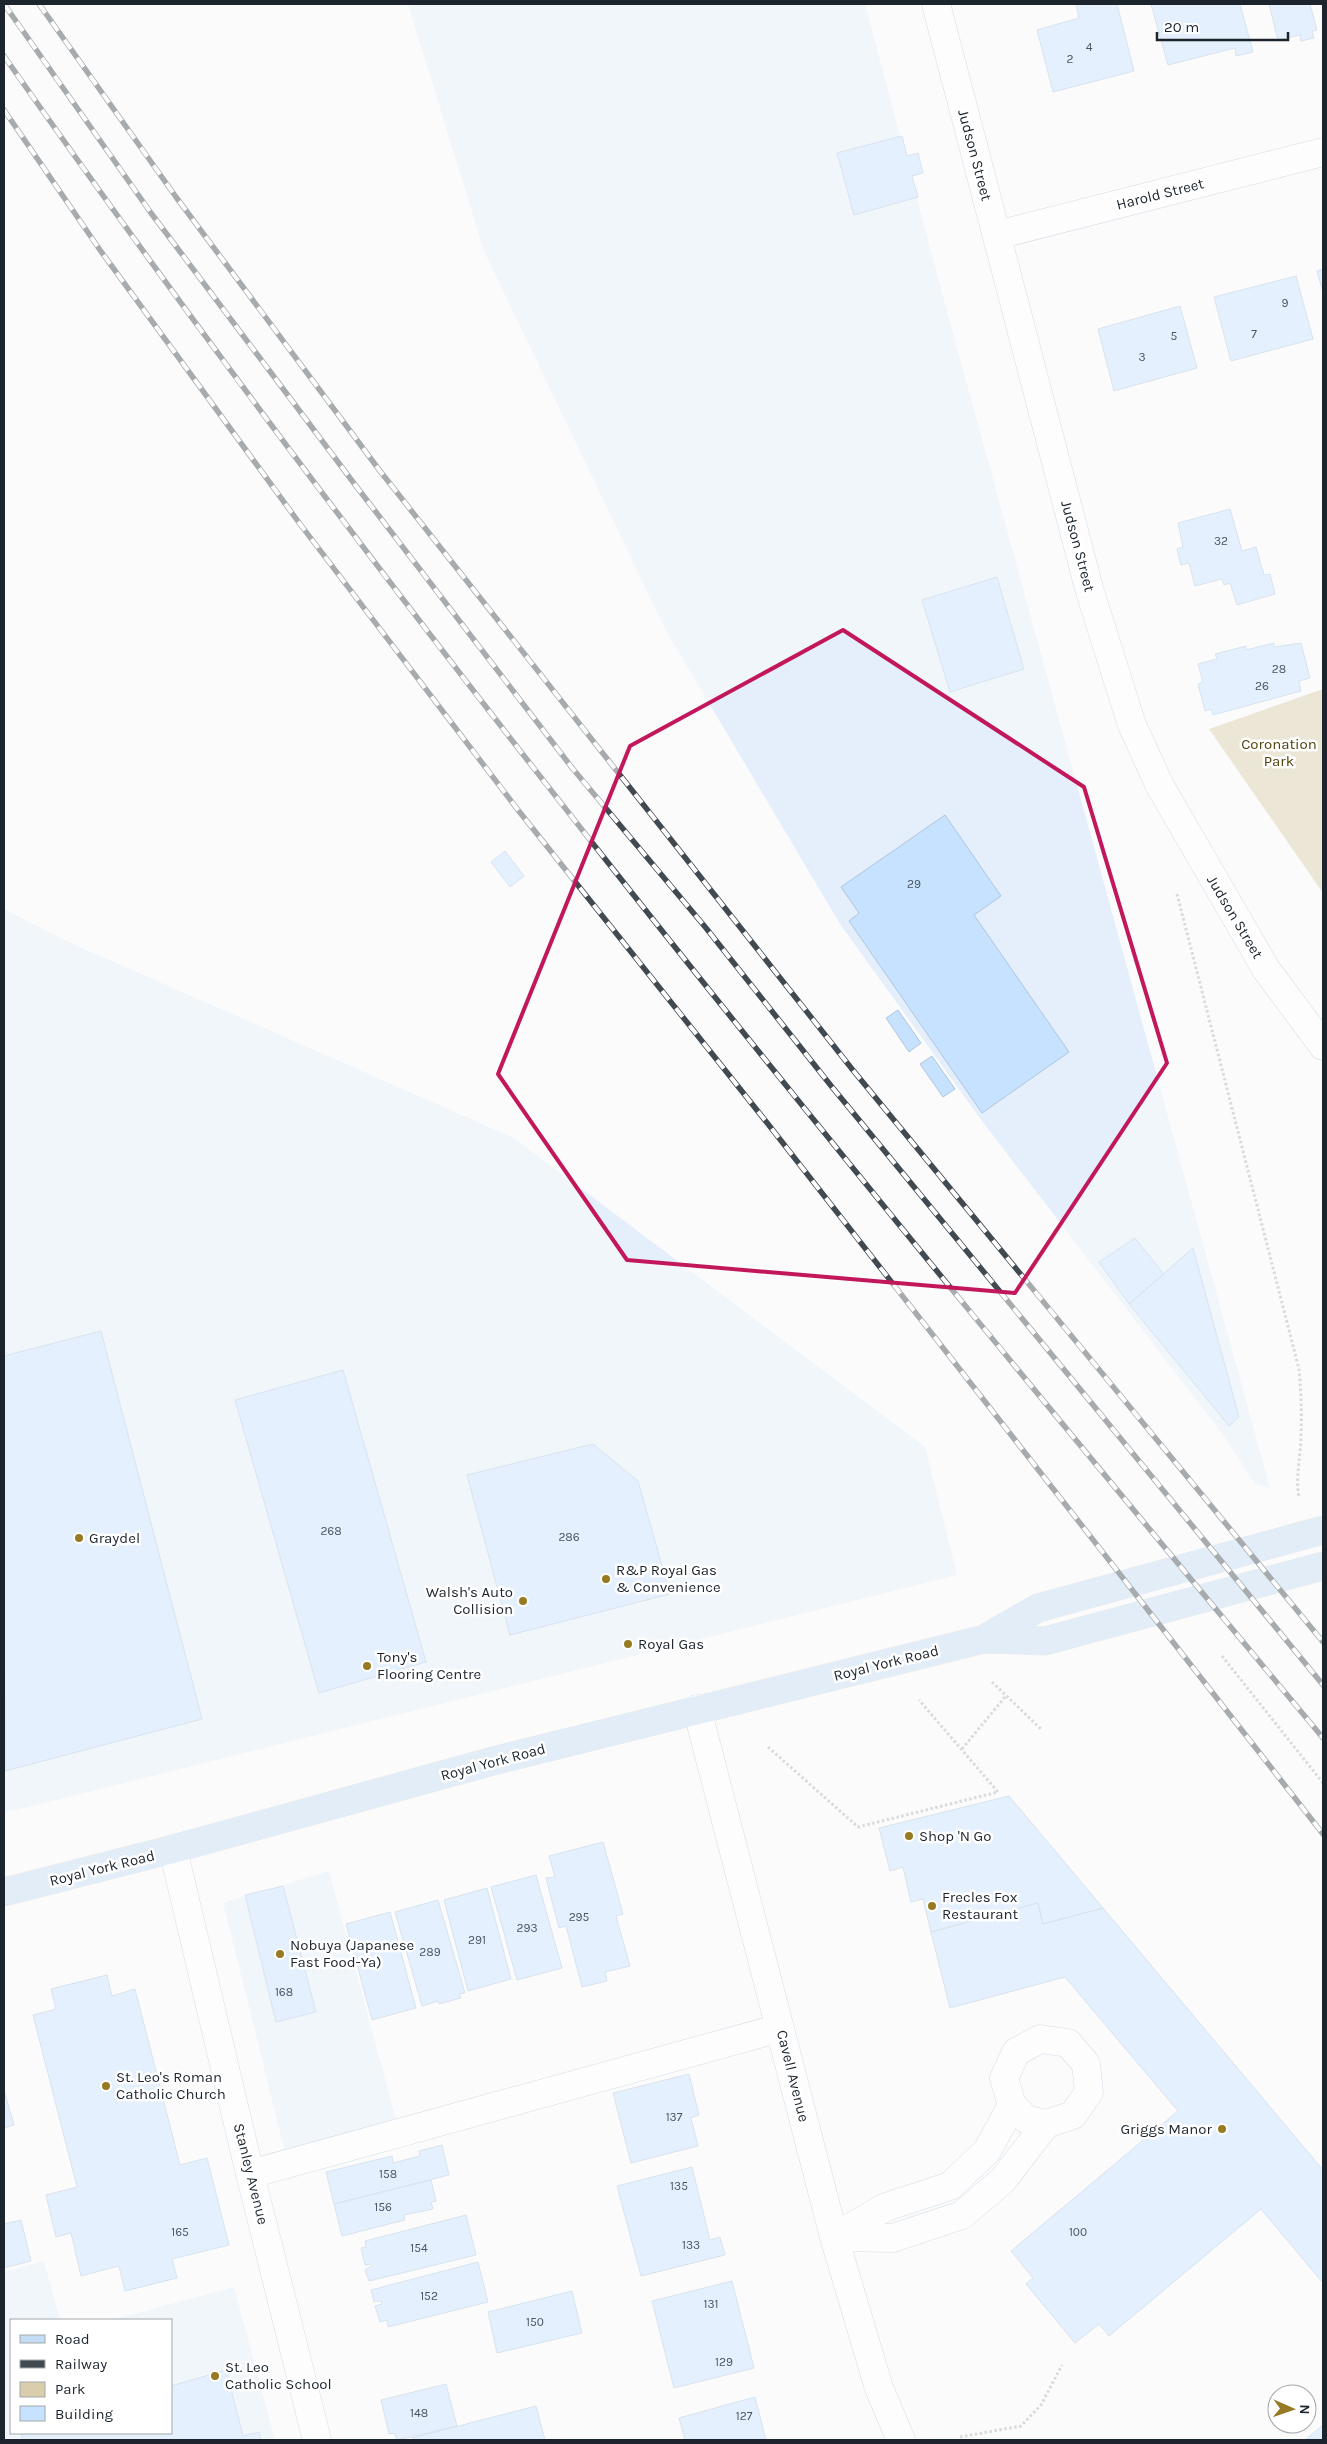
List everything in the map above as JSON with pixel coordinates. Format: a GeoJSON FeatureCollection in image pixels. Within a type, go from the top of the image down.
{"type":"FeatureCollection","features":[{"type":"Feature","properties":{"kind":"main road","name":"Royal York Road"},"geometry":{"type":"LineString","coordinates":[[984,1639],[1038,1608],[1323,1530]]}},
{"type":"Feature","properties":{"kind":"main road","name":"Royal York Road"},"geometry":{"type":"LineString","coordinates":[[4,1892],[173,1849],[443,1774],[697,1709],[984,1639],[1045,1641],[1323,1566]]}},
{"type":"Feature","properties":{"kind":"street","name":"Judson Street"},"geometry":{"type":"LineString","coordinates":[[936,4],[1090,592],[1132,725],[1160,786],[1266,968],[1323,1046]]}},
{"type":"Feature","properties":{"kind":"street","name":"Harold Street"},"geometry":{"type":"LineString","coordinates":[[997,235],[1323,152]]}},
{"type":"Feature","properties":{"kind":"street","name":"Cavell Avenue"},"geometry":{"type":"LineString","coordinates":[[697,1709],[834,2237],[879,2388],[901,2440]]}},
{"type":"Feature","properties":{"kind":"street","name":"Stanley Avenue"},"geometry":{"type":"LineString","coordinates":[[173,1849],[250,2174],[317,2440]]}},
{"type":"Feature","properties":{"kind":"street"},"geometry":{"type":"LineString","coordinates":[[250,2174],[780,2028]]}},
{"type":"Feature","properties":{"kind":"street"},"geometry":{"type":"LineString","coordinates":[[1040,2039],[1068,2044],[1086,2064],[1089,2092],[1072,2115],[1046,2124],[1026,2119],[1012,2105],[1004,2078],[1016,2052],[1040,2039]]}},
{"type":"Feature","properties":{"kind":"street"},"geometry":{"type":"LineString","coordinates":[[834,2237],[886,2207],[950,2186],[987,2152],[1012,2105]]}},
{"type":"Feature","properties":{"kind":"street"},"geometry":{"type":"LineString","coordinates":[[834,2237],[893,2238],[962,2215],[1003,2180],[1046,2124]]}},
{"type":"Feature","properties":{"kind":"path"},"geometry":{"type":"LineString","coordinates":[[1193,845],[1175,886],[1299,1369],[1302,1402],[1301,1438],[1297,1472],[1300,1505]]}},
{"type":"Feature","properties":{"kind":"path"},"geometry":{"type":"LineString","coordinates":[[1222,1656],[1323,1783]]}},
{"type":"Feature","properties":{"kind":"path"},"geometry":{"type":"LineString","coordinates":[[992,1682],[1005,1697],[1042,1729]]}},
{"type":"Feature","properties":{"kind":"path"},"geometry":{"type":"LineString","coordinates":[[962,1749],[1005,1697]]}},
{"type":"Feature","properties":{"kind":"path"},"geometry":{"type":"LineString","coordinates":[[768,1747],[858,1827],[998,1792],[919,1700]]}},
{"type":"Feature","properties":{"kind":"path"},"geometry":{"type":"LineString","coordinates":[[960,2437],[1021,2426],[1041,2405],[1062,2365]]}},
{"type":"Feature","properties":{"kind":"highlighted area"},"geometry":{"type":"Polygon","coordinates":[[[843,630],[1084,787],[1167,1063],[1015,1293],[627,1260],[498,1074],[630,746],[843,630]]]}},
{"type":"Feature","properties":{"kind":"shaded area"},"geometry":{"type":"Polygon","coordinates":[[[408,4],[865,4],[948,315],[1270,1488],[1255,1484],[1223,1435],[982,1121],[840,924],[665,629],[484,251],[408,4]]]}},
{"type":"Feature","properties":{"kind":"shaded area"},"geometry":{"type":"Polygon","coordinates":[[[4,909],[64,940],[514,1138],[925,1447],[957,1575],[4,1813],[4,909]]]}},
{"type":"Feature","properties":{"kind":"shaded area"},"geometry":{"type":"Polygon","coordinates":[[[329,1871],[397,2123],[285,2152],[223,1903],[329,1871]]]}},
{"type":"Feature","properties":{"kind":"shaded area","name":"St. Leo Catholic School"},"geometry":{"type":"Polygon","coordinates":[[[44,2261],[60,2319],[10,2319],[10,2434],[172,2434],[172,2319],[115,2319],[234,2287],[275,2440],[4,2440],[4,2272],[44,2261]]]}},
{"type":"Feature","properties":{"kind":"green space","name":"Coronation Park"},"geometry":{"type":"Polygon","coordinates":[[[1323,689],[1323,893],[1209,729],[1323,689]]]}},
{"type":"Feature","properties":{"kind":"building"},"geometry":{"type":"Polygon","coordinates":[[[1076,4],[1117,4],[1134,71],[1053,92],[1037,30],[1079,18],[1076,4]]]}},
{"type":"Feature","properties":{"kind":"building"},"geometry":{"type":"Polygon","coordinates":[[[1151,4],[1240,4],[1253,52],[1236,56],[1235,48],[1168,65],[1151,4]]]}},
{"type":"Feature","properties":{"kind":"building"},"geometry":{"type":"Polygon","coordinates":[[[1269,4],[1310,4],[1317,30],[1312,31],[1314,38],[1301,41],[1300,35],[1278,40],[1269,4]]]}},
{"type":"Feature","properties":{"kind":"building"},"geometry":{"type":"Polygon","coordinates":[[[902,136],[907,156],[918,153],[923,173],[912,176],[918,197],[854,215],[837,153],[902,136]]]}},
{"type":"Feature","properties":{"kind":"building"},"geometry":{"type":"Polygon","coordinates":[[[1323,269],[1323,293],[1317,271],[1323,269]]]}},
{"type":"Feature","properties":{"kind":"building"},"geometry":{"type":"Polygon","coordinates":[[[1296,276],[1313,339],[1231,361],[1214,297],[1296,276]]]}},
{"type":"Feature","properties":{"kind":"building"},"geometry":{"type":"Polygon","coordinates":[[[1180,306],[1197,368],[1114,391],[1098,329],[1180,306]]]}},
{"type":"Feature","properties":{"kind":"building"},"geometry":{"type":"Polygon","coordinates":[[[1230,509],[1242,551],[1256,547],[1264,575],[1270,574],[1275,594],[1237,605],[1230,583],[1224,585],[1222,579],[1195,586],[1189,563],[1181,565],[1177,549],[1183,547],[1178,523],[1230,509]]]}},
{"type":"Feature","properties":{"kind":"building"},"geometry":{"type":"Polygon","coordinates":[[[997,577],[1024,669],[950,692],[922,600],[997,577]]]}},
{"type":"Feature","properties":{"kind":"building"},"geometry":{"type":"Polygon","coordinates":[[[1274,643],[1274,647],[1301,643],[1310,678],[1299,681],[1301,691],[1213,715],[1211,709],[1205,711],[1198,684],[1203,682],[1198,664],[1217,659],[1215,654],[1246,646],[1246,650],[1274,643]]]}},
{"type":"Feature","properties":{"kind":"building"},"geometry":{"type":"Polygon","coordinates":[[[945,815],[1001,896],[974,915],[1069,1052],[982,1113],[849,921],[859,913],[841,887],[945,815]]]}},
{"type":"Feature","properties":{"kind":"building"},"geometry":{"type":"Polygon","coordinates":[[[505,851],[524,876],[510,887],[491,862],[505,851]]]}},
{"type":"Feature","properties":{"kind":"building"},"geometry":{"type":"Polygon","coordinates":[[[898,1010],[921,1043],[909,1052],[886,1018],[898,1010]]]}},
{"type":"Feature","properties":{"kind":"building"},"geometry":{"type":"Polygon","coordinates":[[[932,1056],[955,1089],[943,1097],[920,1064],[932,1056]]]}},
{"type":"Feature","properties":{"kind":"building"},"geometry":{"type":"Polygon","coordinates":[[[1135,1238],[1164,1274],[1129,1304],[1099,1262],[1135,1238]]]}},
{"type":"Feature","properties":{"kind":"building"},"geometry":{"type":"Polygon","coordinates":[[[1193,1248],[1239,1417],[1229,1426],[1129,1304],[1193,1248]]]}},
{"type":"Feature","properties":{"kind":"building","name":"Graydel"},"geometry":{"type":"Polygon","coordinates":[[[101,1331],[202,1719],[5,1771],[4,1356],[101,1331]]]}},
{"type":"Feature","properties":{"kind":"building"},"geometry":{"type":"Polygon","coordinates":[[[343,1370],[426,1662],[319,1693],[235,1400],[343,1370]]]}},
{"type":"Feature","properties":{"kind":"building"},"geometry":{"type":"Polygon","coordinates":[[[593,1444],[638,1481],[670,1594],[510,1635],[467,1475],[593,1444]]]}},
{"type":"Feature","properties":{"kind":"building"},"geometry":{"type":"Polygon","coordinates":[[[1009,1796],[1103,1908],[1043,1924],[1038,1903],[931,1932],[923,1899],[911,1902],[903,1867],[890,1871],[879,1828],[1009,1796]]]}},
{"type":"Feature","properties":{"kind":"building"},"geometry":{"type":"Polygon","coordinates":[[[603,1842],[623,1914],[616,1916],[630,1966],[605,1972],[607,1981],[582,1987],[566,1926],[559,1928],[546,1878],[555,1877],[549,1856],[603,1842]]]}},
{"type":"Feature","properties":{"kind":"building"},"geometry":{"type":"Polygon","coordinates":[[[536,1875],[562,1968],[517,1980],[491,1887],[536,1875]]]}},
{"type":"Feature","properties":{"kind":"building","name":"Nobuya (Japanese Fast Food-Ya)"},"geometry":{"type":"Polygon","coordinates":[[[283,1886],[316,2012],[276,2022],[245,1895],[283,1886]]]}},
{"type":"Feature","properties":{"kind":"building"},"geometry":{"type":"Polygon","coordinates":[[[487,1888],[511,1979],[468,1991],[444,1900],[487,1888]]]}},
{"type":"Feature","properties":{"kind":"building"},"geometry":{"type":"Polygon","coordinates":[[[438,1900],[465,1993],[459,1994],[461,1998],[439,2004],[438,2001],[422,2006],[395,1912],[438,1900]]]}},
{"type":"Feature","properties":{"kind":"building","name":"Griggs Manor"},"geometry":{"type":"Polygon","coordinates":[[[1038,1903],[1043,1924],[1103,1908],[1323,2170],[1323,2283],[1261,2209],[1109,2336],[1099,2324],[1075,2343],[1026,2284],[1033,2278],[1011,2251],[1178,2111],[1065,1977],[950,2008],[931,1932],[1038,1903]]]}},
{"type":"Feature","properties":{"kind":"building"},"geometry":{"type":"Polygon","coordinates":[[[390,1912],[416,2008],[372,2020],[346,1924],[390,1912]]]}},
{"type":"Feature","properties":{"kind":"building","name":"St. Leo's Roman Catholic Church"},"geometry":{"type":"Polygon","coordinates":[[[107,1975],[112,1996],[135,1989],[180,2165],[207,2158],[229,2245],[172,2259],[177,2278],[125,2291],[119,2266],[81,2276],[71,2233],[56,2237],[46,2195],[77,2187],[33,2015],[56,2009],[51,1989],[107,1975]]]}},
{"type":"Feature","properties":{"kind":"building"},"geometry":{"type":"Polygon","coordinates":[[[689,2074],[699,2115],[691,2118],[698,2146],[631,2163],[613,2093],[689,2074]]]}},
{"type":"Feature","properties":{"kind":"building"},"geometry":{"type":"Polygon","coordinates":[[[4,2090],[14,2125],[4,2128],[4,2090]]]}},
{"type":"Feature","properties":{"kind":"building"},"geometry":{"type":"Polygon","coordinates":[[[442,2145],[449,2175],[334,2204],[326,2172],[392,2156],[393,2163],[420,2156],[419,2151],[442,2145]]]}},
{"type":"Feature","properties":{"kind":"building"},"geometry":{"type":"Polygon","coordinates":[[[692,2167],[710,2240],[720,2237],[725,2255],[641,2276],[617,2186],[692,2167]]]}},
{"type":"Feature","properties":{"kind":"building"},"geometry":{"type":"Polygon","coordinates":[[[431,2180],[436,2201],[431,2202],[433,2209],[404,2215],[405,2220],[342,2236],[334,2204],[431,2180]]]}},
{"type":"Feature","properties":{"kind":"building"},"geometry":{"type":"Polygon","coordinates":[[[466,2215],[476,2255],[369,2281],[365,2270],[372,2266],[371,2264],[365,2265],[361,2248],[366,2247],[365,2241],[466,2215]]]}},
{"type":"Feature","properties":{"kind":"building"},"geometry":{"type":"Polygon","coordinates":[[[21,2220],[31,2261],[4,2268],[4,2224],[21,2220]]]}},
{"type":"Feature","properties":{"kind":"building"},"geometry":{"type":"Polygon","coordinates":[[[478,2262],[488,2302],[388,2327],[387,2320],[380,2322],[375,2306],[382,2304],[381,2301],[374,2302],[371,2290],[478,2262]]]}},
{"type":"Feature","properties":{"kind":"building"},"geometry":{"type":"Polygon","coordinates":[[[732,2281],[754,2368],[674,2388],[652,2301],[732,2281]]]}},
{"type":"Feature","properties":{"kind":"building"},"geometry":{"type":"Polygon","coordinates":[[[572,2291],[582,2333],[497,2353],[488,2312],[572,2291]]]}},
{"type":"Feature","properties":{"kind":"building"},"geometry":{"type":"Polygon","coordinates":[[[226,2370],[243,2436],[259,2432],[261,2440],[23,2440],[21,2434],[172,2434],[172,2386],[226,2370]]]}},
{"type":"Feature","properties":{"kind":"building"},"geometry":{"type":"Polygon","coordinates":[[[446,2384],[457,2426],[397,2440],[394,2433],[389,2434],[381,2400],[446,2384]]]}},
{"type":"Feature","properties":{"kind":"building"},"geometry":{"type":"Polygon","coordinates":[[[755,2397],[766,2440],[685,2440],[679,2418],[755,2397]]]}},
{"type":"Feature","properties":{"kind":"building"},"geometry":{"type":"Polygon","coordinates":[[[536,2406],[545,2440],[412,2440],[412,2438],[536,2406]]]}},
{"type":"Feature","properties":{"kind":"building"},"geometry":{"type":"Polygon","coordinates":[[[1323,2425],[1323,2440],[1305,2440],[1312,2434],[1317,2434],[1317,2430],[1323,2425]]]}},
{"type":"Feature","properties":{"kind":"railway"},"geometry":{"type":"LineString","coordinates":[[4,4],[151,213],[356,486],[573,769],[706,928],[832,1087],[1323,1685]]}},
{"type":"Feature","properties":{"kind":"railway"},"geometry":{"type":"LineString","coordinates":[[39,4],[176,197],[380,471],[852,1069],[1323,1642]]}},
{"type":"Feature","properties":{"kind":"railway"},"geometry":{"type":"LineString","coordinates":[[4,56],[159,273],[319,488],[646,911],[982,1326],[1323,1738]]}},
{"type":"Feature","properties":{"kind":"railway"},"geometry":{"type":"LineString","coordinates":[[4,110],[100,250],[300,524],[518,810],[768,1124],[1323,1834]]}},
{"type":"Feature","properties":{"kind":"place","name":"Graydel"},"geometry":{"type":"Point","coordinates":[79,1538]}},
{"type":"Feature","properties":{"kind":"place","name":"R&P Royal Gas & Convenience"},"geometry":{"type":"Point","coordinates":[606,1579]}},
{"type":"Feature","properties":{"kind":"place","name":"Walsh's Auto Collision"},"geometry":{"type":"Point","coordinates":[523,1601]}},
{"type":"Feature","properties":{"kind":"place","name":"Royal Gas"},"geometry":{"type":"Point","coordinates":[628,1644]}},
{"type":"Feature","properties":{"kind":"place","name":"Tony's Flooring Centre"},"geometry":{"type":"Point","coordinates":[367,1666]}},
{"type":"Feature","properties":{"kind":"place","name":"Shop 'N Go"},"geometry":{"type":"Point","coordinates":[909,1836]}},
{"type":"Feature","properties":{"kind":"place","name":"Frecles Fox Restaurant"},"geometry":{"type":"Point","coordinates":[932,1906]}},
{"type":"Feature","properties":{"kind":"place","name":"Nobuya (Japanese Fast Food-Ya)"},"geometry":{"type":"Point","coordinates":[280,1954]}},
{"type":"Feature","properties":{"kind":"place","name":"St. Leo's Roman Catholic Church"},"geometry":{"type":"Point","coordinates":[106,2086]}},
{"type":"Feature","properties":{"kind":"place","name":"Griggs Manor"},"geometry":{"type":"Point","coordinates":[1222,2129]}},
{"type":"Feature","properties":{"kind":"place","name":"St. Leo Catholic School"},"geometry":{"type":"Point","coordinates":[215,2376]}}]}
